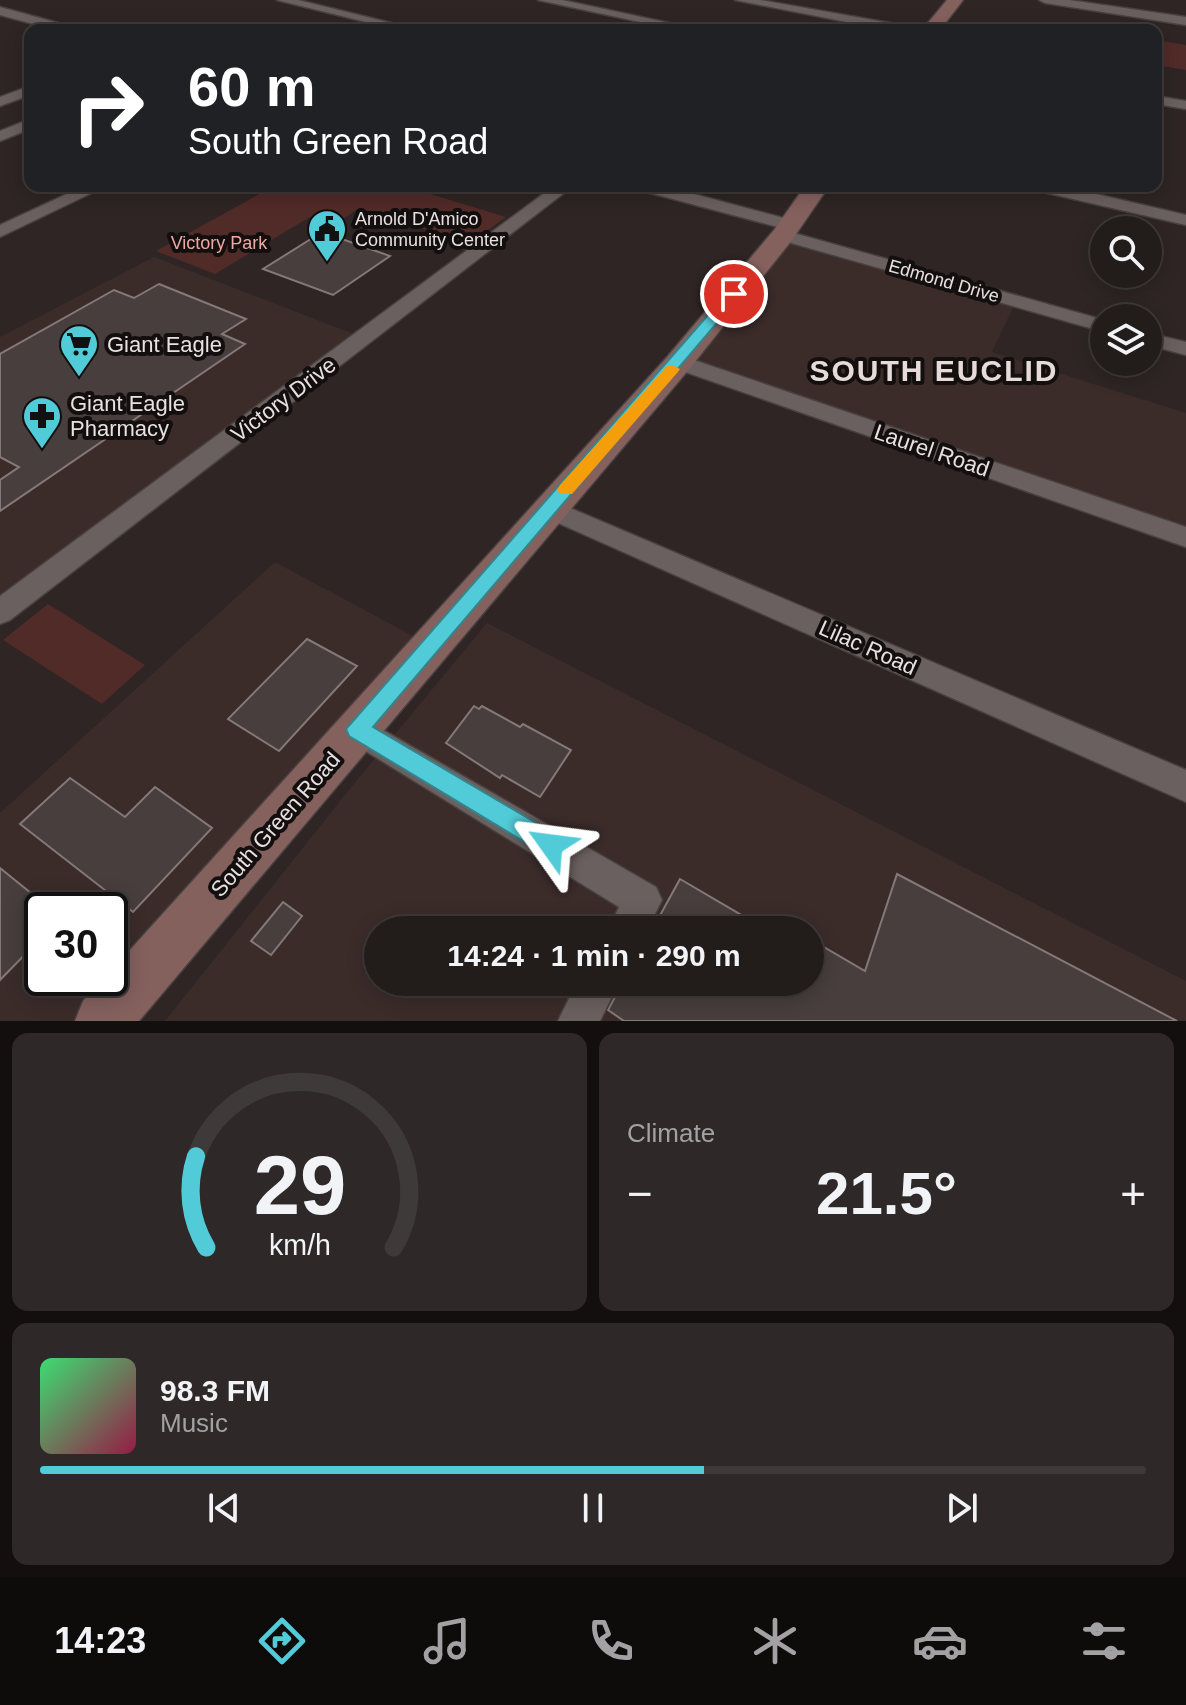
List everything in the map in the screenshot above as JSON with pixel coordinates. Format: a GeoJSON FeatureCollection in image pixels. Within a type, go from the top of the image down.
{"type":"FeatureCollection","features":[{"type":"Feature","properties":{"kind":"main road"},"geometry":{"type":"LineString","coordinates":[[936,24],[954,0]]}},
{"type":"Feature","properties":{"kind":"main road","name":"South Green Road"},"geometry":{"type":"LineString","coordinates":[[103,1021],[679,362],[786,230],[813,192]]}},
{"type":"Feature","properties":{"kind":"street"},"geometry":{"type":"LineString","coordinates":[[283,0],[388,24]]}},
{"type":"Feature","properties":{"kind":"street"},"geometry":{"type":"LineString","coordinates":[[544,0],[666,24]]}},
{"type":"Feature","properties":{"kind":"street"},"geometry":{"type":"LineString","coordinates":[[741,0],[874,24]]}},
{"type":"Feature","properties":{"kind":"street"},"geometry":{"type":"LineString","coordinates":[[1045,0],[1186,21]]}},
{"type":"Feature","properties":{"kind":"street"},"geometry":{"type":"LineString","coordinates":[[0,11],[47,24]]}},
{"type":"Feature","properties":{"kind":"street"},"geometry":{"type":"LineString","coordinates":[[0,102],[24,92]]}},
{"type":"Feature","properties":{"kind":"street"},"geometry":{"type":"LineString","coordinates":[[1162,101],[1186,105]]}},
{"type":"Feature","properties":{"kind":"street"},"geometry":{"type":"LineString","coordinates":[[0,121],[24,126]]}},
{"type":"Feature","properties":{"kind":"street"},"geometry":{"type":"LineString","coordinates":[[0,136],[24,126]]}},
{"type":"Feature","properties":{"kind":"street"},"geometry":{"type":"LineString","coordinates":[[0,232],[85,192]]}},
{"type":"Feature","properties":{"kind":"street","name":"Victory Drive"},"geometry":{"type":"LineString","coordinates":[[0,612],[557,192]]}},
{"type":"Feature","properties":{"kind":"street","name":"Edmond Drive"},"geometry":{"type":"LineString","coordinates":[[664,192],[1090,322]]}},
{"type":"Feature","properties":{"kind":"street"},"geometry":{"type":"LineString","coordinates":[[1066,192],[1186,220]]}},
{"type":"Feature","properties":{"kind":"street"},"geometry":{"type":"LineString","coordinates":[[1162,343],[1186,349]]}},
{"type":"Feature","properties":{"kind":"street","name":"Laurel Road"},"geometry":{"type":"LineString","coordinates":[[679,362],[1186,537]]}},
{"type":"Feature","properties":{"kind":"street","name":"Lilac Road"},"geometry":{"type":"LineString","coordinates":[[549,508],[1186,786]]}},
{"type":"Feature","properties":{"kind":"street"},"geometry":{"type":"LineString","coordinates":[[357,729],[643,900],[634,916]]}},
{"type":"Feature","properties":{"kind":"street"},"geometry":{"type":"LineString","coordinates":[[578,1021],[591,996]]}},
{"type":"Feature","properties":{"kind":"shaded area"},"geometry":{"type":"Polygon","coordinates":[[[783,235],[1016,301],[992,352],[1186,413],[1186,537],[679,362],[783,235]]]}},
{"type":"Feature","properties":{"kind":"shaded area"},"geometry":{"type":"Polygon","coordinates":[[[154,257],[364,338],[0,612],[0,337],[154,257]]]}},
{"type":"Feature","properties":{"kind":"shaded area"},"geometry":{"type":"Polygon","coordinates":[[[275,562],[430,645],[128,992],[128,892],[24,892],[24,996],[125,996],[103,1021],[0,1021],[0,813],[275,562]]]}},
{"type":"Feature","properties":{"kind":"shaded area"},"geometry":{"type":"Polygon","coordinates":[[[487,623],[1186,981],[1186,1021],[165,1021],[352,786],[487,623]]]}},
{"type":"Feature","properties":{"kind":"green space"},"geometry":{"type":"Polygon","coordinates":[[[1162,41],[1186,45],[1186,70],[1162,66],[1162,41]]]}},
{"type":"Feature","properties":{"kind":"green space","name":"Victory Park"},"geometry":{"type":"Polygon","coordinates":[[[263,192],[424,192],[506,217],[469,244],[360,208],[333,225],[310,217],[215,274],[156,251],[263,192]]]}},
{"type":"Feature","properties":{"kind":"green space"},"geometry":{"type":"Polygon","coordinates":[[[48,604],[145,665],[102,704],[3,640],[48,604]]]}},
{"type":"Feature","properties":{"kind":"building","name":"Arnold D'Amico Community Center"},"geometry":{"type":"Polygon","coordinates":[[[322,232],[390,256],[333,295],[263,269],[322,232]]]}},
{"type":"Feature","properties":{"kind":"building"},"geometry":{"type":"Polygon","coordinates":[[[159,284],[246,319],[222,334],[245,344],[0,511],[0,480],[19,467],[0,457],[0,354],[114,290],[134,298],[159,284]]]}},
{"type":"Feature","properties":{"kind":"building"},"geometry":{"type":"Polygon","coordinates":[[[307,639],[357,666],[279,751],[228,719],[307,639]]]}},
{"type":"Feature","properties":{"kind":"building"},"geometry":{"type":"Polygon","coordinates":[[[474,706],[479,709],[482,706],[520,727],[523,724],[571,750],[540,797],[502,775],[500,778],[446,743],[474,706]]]}},
{"type":"Feature","properties":{"kind":"building"},"geometry":{"type":"Polygon","coordinates":[[[70,778],[125,817],[155,787],[212,828],[133,912],[128,908],[128,892],[107,892],[20,824],[70,778]]]}},
{"type":"Feature","properties":{"kind":"building"},"geometry":{"type":"Polygon","coordinates":[[[0,868],[30,892],[24,892],[24,955],[0,980],[0,868]]]}},
{"type":"Feature","properties":{"kind":"building"},"geometry":{"type":"Polygon","coordinates":[[[897,874],[1177,1021],[624,1021],[608,1010],[616,996],[824,996],[824,947],[865,971],[897,874]]]}},
{"type":"Feature","properties":{"kind":"building"},"geometry":{"type":"Polygon","coordinates":[[[680,879],[743,916],[660,916],[680,879]]]}},
{"type":"Feature","properties":{"kind":"building"},"geometry":{"type":"Polygon","coordinates":[[[283,902],[302,916],[271,955],[251,941],[283,902]]]}},
{"type":"Feature","properties":{"kind":"slow traffic"},"geometry":{"type":"LineString","coordinates":[[566,490],[672,369]]}},
{"type":"Feature","properties":{"kind":"place","name":"Arnold D'Amico Community Center"},"geometry":{"type":"Point","coordinates":[327,263]}},
{"type":"Feature","properties":{"kind":"place","name":"Giant Eagle"},"geometry":{"type":"Point","coordinates":[79,378]}},
{"type":"Feature","properties":{"kind":"place","name":"Giant Eagle Pharmacy"},"geometry":{"type":"Point","coordinates":[42,450]}},
{"type":"Feature","properties":{"kind":"district","name":"SOUTH EUCLID"},"geometry":{"type":"Point","coordinates":[934,371]}},
{"type":"Feature","properties":{"kind":"route"},"geometry":{"type":"LineString","coordinates":[[551,845],[357,729],[679,362],[734,294]]}}]}
